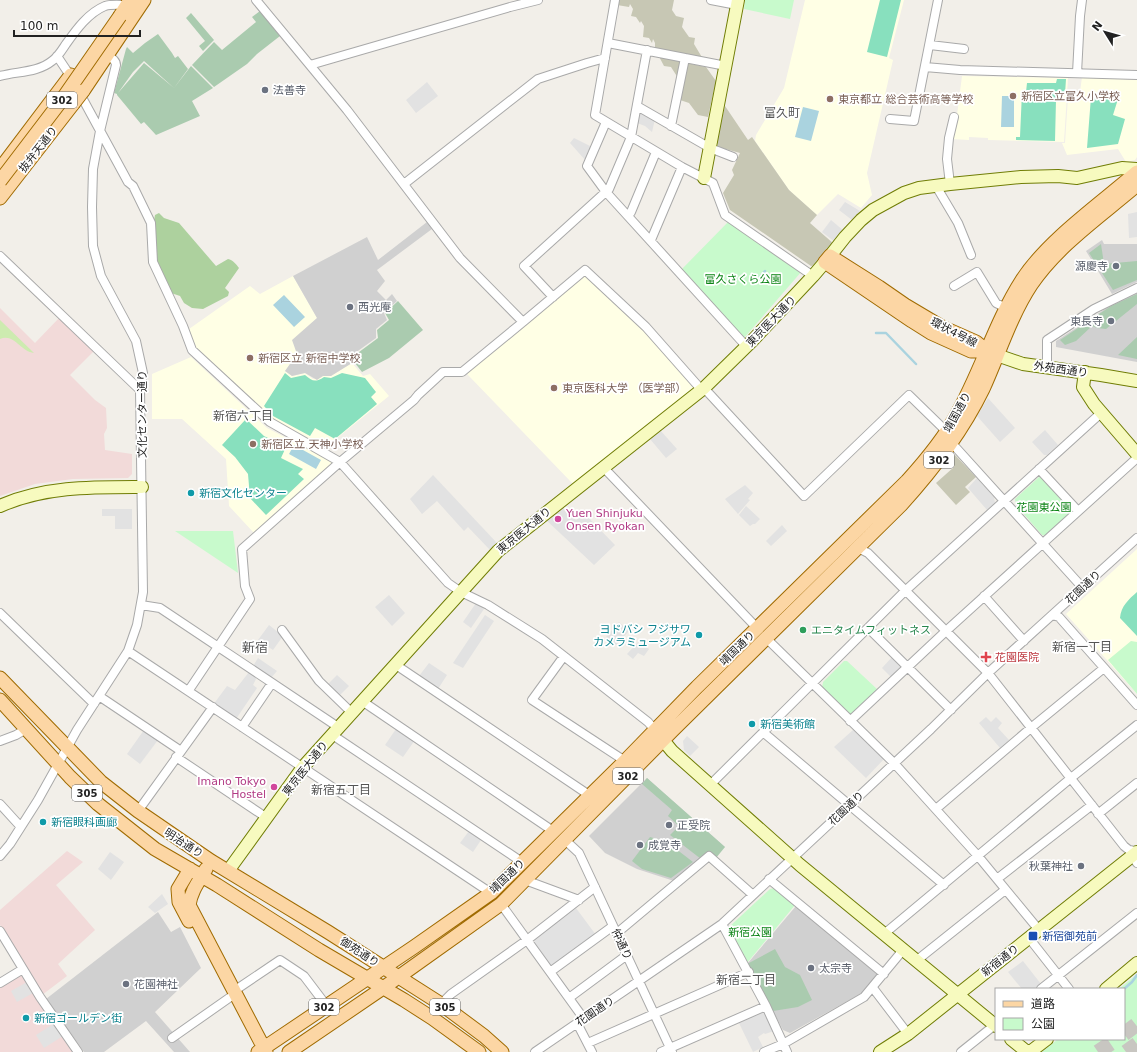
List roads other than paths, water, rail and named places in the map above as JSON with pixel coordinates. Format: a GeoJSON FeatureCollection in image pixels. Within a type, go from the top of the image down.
{"type":"FeatureCollection","features":[{"type":"Feature","properties":{"kind":"main road","name":"抜弁天通り"},"geometry":{"type":"LineString","coordinates":[[0,198],[83,91],[144,0]]}},
{"type":"Feature","properties":{"kind":"main road","name":"抜弁天通り"},"geometry":{"type":"LineString","coordinates":[[0,181],[61,102],[125,7]]}},
{"type":"Feature","properties":{"kind":"main road"},"geometry":{"type":"LineString","coordinates":[[0,169],[70,75]]}},
{"type":"Feature","properties":{"kind":"main road","name":"靖国通り"},"geometry":{"type":"LineString","coordinates":[[992,353],[1006,308],[1023,278],[1047,250],[1067,231],[1137,172]]}},
{"type":"Feature","properties":{"kind":"main road","name":"靖国通り"},"geometry":{"type":"LineString","coordinates":[[261,1051],[326,1005],[384,968],[491,892],[625,761],[659,735],[766,638],[858,548],[901,505],[926,477],[948,437],[966,397],[1015,312],[1042,270],[1075,237],[1137,185]]}},
{"type":"Feature","properties":{"kind":"main road","name":"環状4号線"},"geometry":{"type":"LineString","coordinates":[[828,259],[912,322],[930,333],[971,351],[992,353]]}},
{"type":"Feature","properties":{"kind":"main road","name":"靖国通り"},"geometry":{"type":"LineString","coordinates":[[289,1052],[384,988],[501,904],[565,840],[757,628],[907,481],[948,437]]}},
{"type":"Feature","properties":{"kind":"main road"},"geometry":{"type":"LineString","coordinates":[[846,541],[858,548]]}},
{"type":"Feature","properties":{"kind":"main road","name":"明治通り"},"geometry":{"type":"LineString","coordinates":[[0,678],[101,782],[138,812],[211,860],[191,896],[189,905],[231,994]]}},
{"type":"Feature","properties":{"kind":"main road","name":"明治通り"},"geometry":{"type":"LineString","coordinates":[[0,700],[98,804],[155,849],[190,869],[178,889],[179,902],[261,1051]]}},
{"type":"Feature","properties":{"kind":"main road"},"geometry":{"type":"LineString","coordinates":[[553,831],[565,840]]}},
{"type":"Feature","properties":{"kind":"main road","name":"御苑通り"},"geometry":{"type":"LineString","coordinates":[[211,860],[441,1004],[502,1052]]}},
{"type":"Feature","properties":{"kind":"main road","name":"御苑通り"},"geometry":{"type":"LineString","coordinates":[[190,869],[432,1018],[479,1052]]}},
{"type":"Feature","properties":{"kind":"main road"},"geometry":{"type":"LineString","coordinates":[[264,915],[273,898]]}},
{"type":"Feature","properties":{"kind":"street"},"geometry":{"type":"LineString","coordinates":[[256,0],[346,110],[460,258],[523,322]]}},
{"type":"Feature","properties":{"kind":"street"},"geometry":{"type":"LineString","coordinates":[[310,66],[527,1],[538,0]]}},
{"type":"Feature","properties":{"kind":"street"},"geometry":{"type":"LineString","coordinates":[[615,0],[595,115],[682,167],[713,183],[725,215],[813,276]]}},
{"type":"Feature","properties":{"kind":"street"},"geometry":{"type":"LineString","coordinates":[[704,178],[738,3],[711,0]]}},
{"type":"Feature","properties":{"kind":"street"},"geometry":{"type":"LineString","coordinates":[[890,119],[914,121],[938,0]]}},
{"type":"Feature","properties":{"kind":"street"},"geometry":{"type":"LineString","coordinates":[[1077,73],[1082,0]]}},
{"type":"Feature","properties":{"kind":"street"},"geometry":{"type":"LineString","coordinates":[[0,76],[32,71],[43,67],[57,56],[76,29],[96,11],[107,5],[125,7]]}},
{"type":"Feature","properties":{"kind":"street"},"geometry":{"type":"LineString","coordinates":[[608,43],[726,66]]}},
{"type":"Feature","properties":{"kind":"street"},"geometry":{"type":"LineString","coordinates":[[930,45],[964,49]]}},
{"type":"Feature","properties":{"kind":"street"},"geometry":{"type":"LineString","coordinates":[[553,297],[524,266],[609,189],[631,137],[647,50]]}},
{"type":"Feature","properties":{"kind":"street","name":"文化センター通り"},"geometry":{"type":"LineString","coordinates":[[0,856],[10,844],[20,826],[38,800],[77,730],[128,651],[142,605],[140,390],[143,373],[136,341],[101,276],[94,251],[92,181],[94,158],[116,66],[114,60],[107,55]]}},
{"type":"Feature","properties":{"kind":"street"},"geometry":{"type":"LineString","coordinates":[[57,56],[70,75],[128,182],[133,186],[151,223],[153,262],[183,326],[192,350],[270,422],[340,462],[448,583],[461,592],[488,605],[542,639],[648,722],[672,751],[792,858],[995,1024]]}},
{"type":"Feature","properties":{"kind":"street"},"geometry":{"type":"LineString","coordinates":[[404,184],[538,79],[605,58]]}},
{"type":"Feature","properties":{"kind":"street"},"geometry":{"type":"LineString","coordinates":[[671,126],[685,58]]}},
{"type":"Feature","properties":{"kind":"street"},"geometry":{"type":"LineString","coordinates":[[925,67],[960,70],[1137,75]]}},
{"type":"Feature","properties":{"kind":"street"},"geometry":{"type":"LineString","coordinates":[[637,106],[710,148],[733,157]]}},
{"type":"Feature","properties":{"kind":"street"},"geometry":{"type":"LineString","coordinates":[[950,184],[947,159],[949,138],[954,116]]}},
{"type":"Feature","properties":{"kind":"street"},"geometry":{"type":"LineString","coordinates":[[606,122],[587,166],[606,192],[746,346]]}},
{"type":"Feature","properties":{"kind":"street"},"geometry":{"type":"LineString","coordinates":[[628,216],[656,152]]}},
{"type":"Feature","properties":{"kind":"street"},"geometry":{"type":"LineString","coordinates":[[651,240],[682,167]]}},
{"type":"Feature","properties":{"kind":"street","name":"東京医大通り"},"geometry":{"type":"LineString","coordinates":[[228,871],[303,767],[351,712],[396,665],[503,546],[704,388],[813,276],[845,237],[873,210],[904,193],[919,188],[950,184],[1058,176],[1077,178],[1122,168],[1137,169]]}},
{"type":"Feature","properties":{"kind":"street"},"geometry":{"type":"LineString","coordinates":[[936,186],[958,223],[971,255]]}},
{"type":"Feature","properties":{"kind":"street"},"geometry":{"type":"LineString","coordinates":[[0,256],[140,390]]}},
{"type":"Feature","properties":{"kind":"street"},"geometry":{"type":"LineString","coordinates":[[189,690],[250,599],[244,586],[242,549],[340,462],[414,400],[443,372],[462,372],[585,270],[646,327],[699,387],[704,388],[804,496],[909,395],[1082,587]]}},
{"type":"Feature","properties":{"kind":"street"},"geometry":{"type":"LineString","coordinates":[[954,286],[977,272],[996,303],[1006,308]]}},
{"type":"Feature","properties":{"kind":"street"},"geometry":{"type":"LineString","coordinates":[[1047,368],[1047,340],[1094,309],[1137,288]]}},
{"type":"Feature","properties":{"kind":"street","name":"外苑西通り"},"geometry":{"type":"LineString","coordinates":[[992,353],[1023,364],[1085,372],[1137,381]]}},
{"type":"Feature","properties":{"kind":"street"},"geometry":{"type":"LineString","coordinates":[[1085,372],[1083,387],[1101,413],[1137,454]]}},
{"type":"Feature","properties":{"kind":"street"},"geometry":{"type":"LineString","coordinates":[[710,785],[905,591],[1101,413]]}},
{"type":"Feature","properties":{"kind":"street"},"geometry":{"type":"LineString","coordinates":[[850,721],[984,596],[1137,458]]}},
{"type":"Feature","properties":{"kind":"street"},"geometry":{"type":"LineString","coordinates":[[604,468],[757,628]]}},
{"type":"Feature","properties":{"kind":"street"},"geometry":{"type":"LineString","coordinates":[[1039,468],[1078,511]]}},
{"type":"Feature","properties":{"kind":"street"},"geometry":{"type":"LineString","coordinates":[[0,506],[12,500],[38,493],[63,489],[84,487],[142,487]]}},
{"type":"Feature","properties":{"kind":"street","name":"花園通り"},"geometry":{"type":"LineString","coordinates":[[535,1052],[722,924],[951,710],[988,673],[1136,539]]}},
{"type":"Feature","properties":{"kind":"street"},"geometry":{"type":"LineString","coordinates":[[858,548],[868,553],[988,673],[1032,727],[1098,814],[1127,849],[1136,856]]}},
{"type":"Feature","properties":{"kind":"street"},"geometry":{"type":"LineString","coordinates":[[984,596],[1024,641]]}},
{"type":"Feature","properties":{"kind":"street"},"geometry":{"type":"LineString","coordinates":[[142,605],[160,608],[218,647],[522,862]]}},
{"type":"Feature","properties":{"kind":"street"},"geometry":{"type":"LineString","coordinates":[[0,613],[94,704]]}},
{"type":"Feature","properties":{"kind":"street"},"geometry":{"type":"LineString","coordinates":[[1052,615],[1059,617],[1137,705]]}},
{"type":"Feature","properties":{"kind":"street"},"geometry":{"type":"LineString","coordinates":[[868,628],[951,710]]}},
{"type":"Feature","properties":{"kind":"street"},"geometry":{"type":"LineString","coordinates":[[282,630],[319,681],[351,712]]}},
{"type":"Feature","properties":{"kind":"street"},"geometry":{"type":"LineString","coordinates":[[766,638],[894,763],[978,856],[1039,930]]}},
{"type":"Feature","properties":{"kind":"street"},"geometry":{"type":"LineString","coordinates":[[128,651],[189,690],[242,727],[491,892]]}},
{"type":"Feature","properties":{"kind":"street"},"geometry":{"type":"LineString","coordinates":[[564,656],[532,700],[625,761]]}},
{"type":"Feature","properties":{"kind":"street"},"geometry":{"type":"LineString","coordinates":[[396,665],[589,795]]}},
{"type":"Feature","properties":{"kind":"street"},"geometry":{"type":"LineString","coordinates":[[936,809],[1104,668]]}},
{"type":"Feature","properties":{"kind":"street"},"geometry":{"type":"LineString","coordinates":[[242,727],[272,684]]}},
{"type":"Feature","properties":{"kind":"street"},"geometry":{"type":"LineString","coordinates":[[99,696],[267,818]]}},
{"type":"Feature","properties":{"kind":"street"},"geometry":{"type":"LineString","coordinates":[[362,701],[553,831]]}},
{"type":"Feature","properties":{"kind":"street"},"geometry":{"type":"LineString","coordinates":[[138,812],[213,707]]}},
{"type":"Feature","properties":{"kind":"street"},"geometry":{"type":"LineString","coordinates":[[884,934],[1137,725]]}},
{"type":"Feature","properties":{"kind":"street"},"geometry":{"type":"LineString","coordinates":[[0,741],[16,735],[26,729]]}},
{"type":"Feature","properties":{"kind":"street"},"geometry":{"type":"LineString","coordinates":[[763,732],[944,885]]}},
{"type":"Feature","properties":{"kind":"street"},"geometry":{"type":"LineString","coordinates":[[1098,814],[1137,783]]}},
{"type":"Feature","properties":{"kind":"street"},"geometry":{"type":"LineString","coordinates":[[0,804],[20,826]]}},
{"type":"Feature","properties":{"kind":"street"},"geometry":{"type":"LineString","coordinates":[[997,879],[1092,805]]}},
{"type":"Feature","properties":{"kind":"street","name":"仲通り"},"geometry":{"type":"LineString","coordinates":[[565,840],[579,853],[671,1050]]}},
{"type":"Feature","properties":{"kind":"street"},"geometry":{"type":"LineString","coordinates":[[550,972],[615,929],[709,856],[753,895]]}},
{"type":"Feature","properties":{"kind":"street","name":"新宿通り"},"geometry":{"type":"LineString","coordinates":[[886,1051],[1039,930],[1136,856]]}},
{"type":"Feature","properties":{"kind":"street"},"geometry":{"type":"LineString","coordinates":[[525,880],[579,900]]}},
{"type":"Feature","properties":{"kind":"street"},"geometry":{"type":"LineString","coordinates":[[769,880],[884,974]]}},
{"type":"Feature","properties":{"kind":"street"},"geometry":{"type":"LineString","coordinates":[[441,1004],[451,994],[527,940],[595,887]]}},
{"type":"Feature","properties":{"kind":"street"},"geometry":{"type":"LineString","coordinates":[[916,961],[1005,890]]}},
{"type":"Feature","properties":{"kind":"street"},"geometry":{"type":"LineString","coordinates":[[501,904],[569,998],[592,1052]]}},
{"type":"Feature","properties":{"kind":"street"},"geometry":{"type":"LineString","coordinates":[[1042,988],[1137,912]]}},
{"type":"Feature","properties":{"kind":"street"},"geometry":{"type":"LineString","coordinates":[[722,924],[749,972],[787,1052]]}},
{"type":"Feature","properties":{"kind":"street"},"geometry":{"type":"LineString","coordinates":[[0,931],[23,969],[78,1052]]}},
{"type":"Feature","properties":{"kind":"street"},"geometry":{"type":"LineString","coordinates":[[1029,938],[1069,988]]}},
{"type":"Feature","properties":{"kind":"street"},"geometry":{"type":"LineString","coordinates":[[764,1052],[783,1044],[864,997],[903,950]]}},
{"type":"Feature","properties":{"kind":"street"},"geometry":{"type":"LineString","coordinates":[[569,998],[627,955]]}},
{"type":"Feature","properties":{"kind":"street"},"geometry":{"type":"LineString","coordinates":[[172,1038],[280,960],[304,976],[326,1005]]}},
{"type":"Feature","properties":{"kind":"street"},"geometry":{"type":"LineString","coordinates":[[1107,988],[1137,963]]}},
{"type":"Feature","properties":{"kind":"street"},"geometry":{"type":"LineString","coordinates":[[0,983],[23,969]]}},
{"type":"Feature","properties":{"kind":"street"},"geometry":{"type":"LineString","coordinates":[[588,1044],[749,972]]}},
{"type":"Feature","properties":{"kind":"street"},"geometry":{"type":"LineString","coordinates":[[873,988],[908,1034]]}},
{"type":"Feature","properties":{"kind":"street"},"geometry":{"type":"LineString","coordinates":[[661,1052],[671,1050],[766,1006]]}},
{"type":"Feature","properties":{"kind":"street"},"geometry":{"type":"LineString","coordinates":[[961,1052],[995,1026]]}},
{"type":"Feature","properties":{"kind":"street"},"geometry":{"type":"LineString","coordinates":[[1012,1040],[1027,1052]]}},
{"type":"Feature","properties":{"kind":"street"},"geometry":{"type":"LineString","coordinates":[[1030,1052],[1046,1040]]}},
{"type":"Feature","properties":{"kind":"water"},"geometry":{"type":"Polygon","coordinates":[[[1002,96],[1014,96],[1014,127],[1001,127],[1002,96]]]}},
{"type":"Feature","properties":{"kind":"water"},"geometry":{"type":"Polygon","coordinates":[[[803,107],[819,111],[811,141],[795,137],[803,107]]]}},
{"type":"Feature","properties":{"kind":"water"},"geometry":{"type":"Polygon","coordinates":[[[284,295],[305,317],[294,327],[273,305],[284,295]]]}},
{"type":"Feature","properties":{"kind":"water"},"geometry":{"type":"Polygon","coordinates":[[[294,445],[321,460],[316,469],[289,454],[294,445]]]}},
{"type":"Feature","properties":{"kind":"waterway"},"geometry":{"type":"LineString","coordinates":[[760,277],[765,271]]}},
{"type":"Feature","properties":{"kind":"waterway"},"geometry":{"type":"LineString","coordinates":[[876,333],[886,333],[916,364]]}},
{"type":"Feature","properties":{"kind":"waterway"},"geometry":{"type":"LineString","coordinates":[[1125,988],[1137,975]]}},
{"type":"Feature","properties":{"kind":"tunnel"},"geometry":{"type":"LineString","coordinates":[[1125,1033],[1137,1024]]}},
{"type":"Feature","properties":{"kind":"tunnel"},"geometry":{"type":"LineString","coordinates":[[1098,1052],[1116,1040]]}},
{"type":"Feature","properties":{"kind":"tunnel"},"geometry":{"type":"LineString","coordinates":[[1126,1052],[1137,1044]]}},
{"type":"Feature","properties":{"kind":"place","name":"法善寺"},"geometry":{"type":"Point","coordinates":[265,90]}},
{"type":"Feature","properties":{"kind":"place","name":"新宿区立富久小学校"},"geometry":{"type":"Point","coordinates":[1013,96]}},
{"type":"Feature","properties":{"kind":"place","name":"東京都立 総合芸術高等学校"},"geometry":{"type":"Point","coordinates":[830,99]}},
{"type":"Feature","properties":{"kind":"place","name":"源慶寺"},"geometry":{"type":"Point","coordinates":[1116,266]}},
{"type":"Feature","properties":{"kind":"place","name":"西光庵"},"geometry":{"type":"Point","coordinates":[350,307]}},
{"type":"Feature","properties":{"kind":"place","name":"東長寺"},"geometry":{"type":"Point","coordinates":[1111,321]}},
{"type":"Feature","properties":{"kind":"place","name":"新宿区立 新宿中学校"},"geometry":{"type":"Point","coordinates":[250,358]}},
{"type":"Feature","properties":{"kind":"place","name":"東京医科大学 （医学部）"},"geometry":{"type":"Point","coordinates":[554,388]}},
{"type":"Feature","properties":{"kind":"place","name":"新宿区立 天神小学校"},"geometry":{"type":"Point","coordinates":[253,444]}},
{"type":"Feature","properties":{"kind":"place","name":"新宿文化センター"},"geometry":{"type":"Point","coordinates":[191,493]}},
{"type":"Feature","properties":{"kind":"place","name":"Yuen Shinjuku Onsen Ryokan"},"geometry":{"type":"Point","coordinates":[558,519]}},
{"type":"Feature","properties":{"kind":"place","name":"エニタイムフィットネス"},"geometry":{"type":"Point","coordinates":[803,630]}},
{"type":"Feature","properties":{"kind":"place","name":"ヨドバシ フジサワ カメラミュージアム"},"geometry":{"type":"Point","coordinates":[699,635]}},
{"type":"Feature","properties":{"kind":"place","name":"花園医院"},"geometry":{"type":"Point","coordinates":[986,657]}},
{"type":"Feature","properties":{"kind":"place","name":"新宿美術館"},"geometry":{"type":"Point","coordinates":[752,724]}},
{"type":"Feature","properties":{"kind":"place","name":"Imano Tokyo Hostel"},"geometry":{"type":"Point","coordinates":[274,787]}},
{"type":"Feature","properties":{"kind":"place","name":"新宿眼科画廊"},"geometry":{"type":"Point","coordinates":[43,822]}},
{"type":"Feature","properties":{"kind":"place","name":"正受院"},"geometry":{"type":"Point","coordinates":[669,825]}},
{"type":"Feature","properties":{"kind":"place","name":"成覚寺"},"geometry":{"type":"Point","coordinates":[640,845]}},
{"type":"Feature","properties":{"kind":"place","name":"秋葉神社"},"geometry":{"type":"Point","coordinates":[1081,866]}},
{"type":"Feature","properties":{"kind":"place","name":"新宿御苑前"},"geometry":{"type":"Point","coordinates":[1033,936]}},
{"type":"Feature","properties":{"kind":"place","name":"太宗寺"},"geometry":{"type":"Point","coordinates":[811,968]}},
{"type":"Feature","properties":{"kind":"place","name":"花園神社"},"geometry":{"type":"Point","coordinates":[126,984]}},
{"type":"Feature","properties":{"kind":"place","name":"新宿ゴールデン街"},"geometry":{"type":"Point","coordinates":[26,1018]}},
{"type":"Feature","properties":{"kind":"district","name":"富久町"},"geometry":{"type":"Point","coordinates":[782,113]}},
{"type":"Feature","properties":{"kind":"district","name":"新宿六丁目"},"geometry":{"type":"Point","coordinates":[243,416]}},
{"type":"Feature","properties":{"kind":"district","name":"新宿"},"geometry":{"type":"Point","coordinates":[255,647]}},
{"type":"Feature","properties":{"kind":"district","name":"新宿一丁目"},"geometry":{"type":"Point","coordinates":[1082,647]}},
{"type":"Feature","properties":{"kind":"district","name":"新宿五丁目"},"geometry":{"type":"Point","coordinates":[341,790]}},
{"type":"Feature","properties":{"kind":"district","name":"新宿二丁目"},"geometry":{"type":"Point","coordinates":[746,980]}},
{"type":"Feature","properties":{"kind":"park label","name":"富久さくら公園"},"geometry":{"type":"Point","coordinates":[743,279]}},
{"type":"Feature","properties":{"kind":"park label","name":"花園東公園"},"geometry":{"type":"Point","coordinates":[1044,507]}},
{"type":"Feature","properties":{"kind":"park label","name":"新宿公園"},"geometry":{"type":"Point","coordinates":[750,932]}}]}
